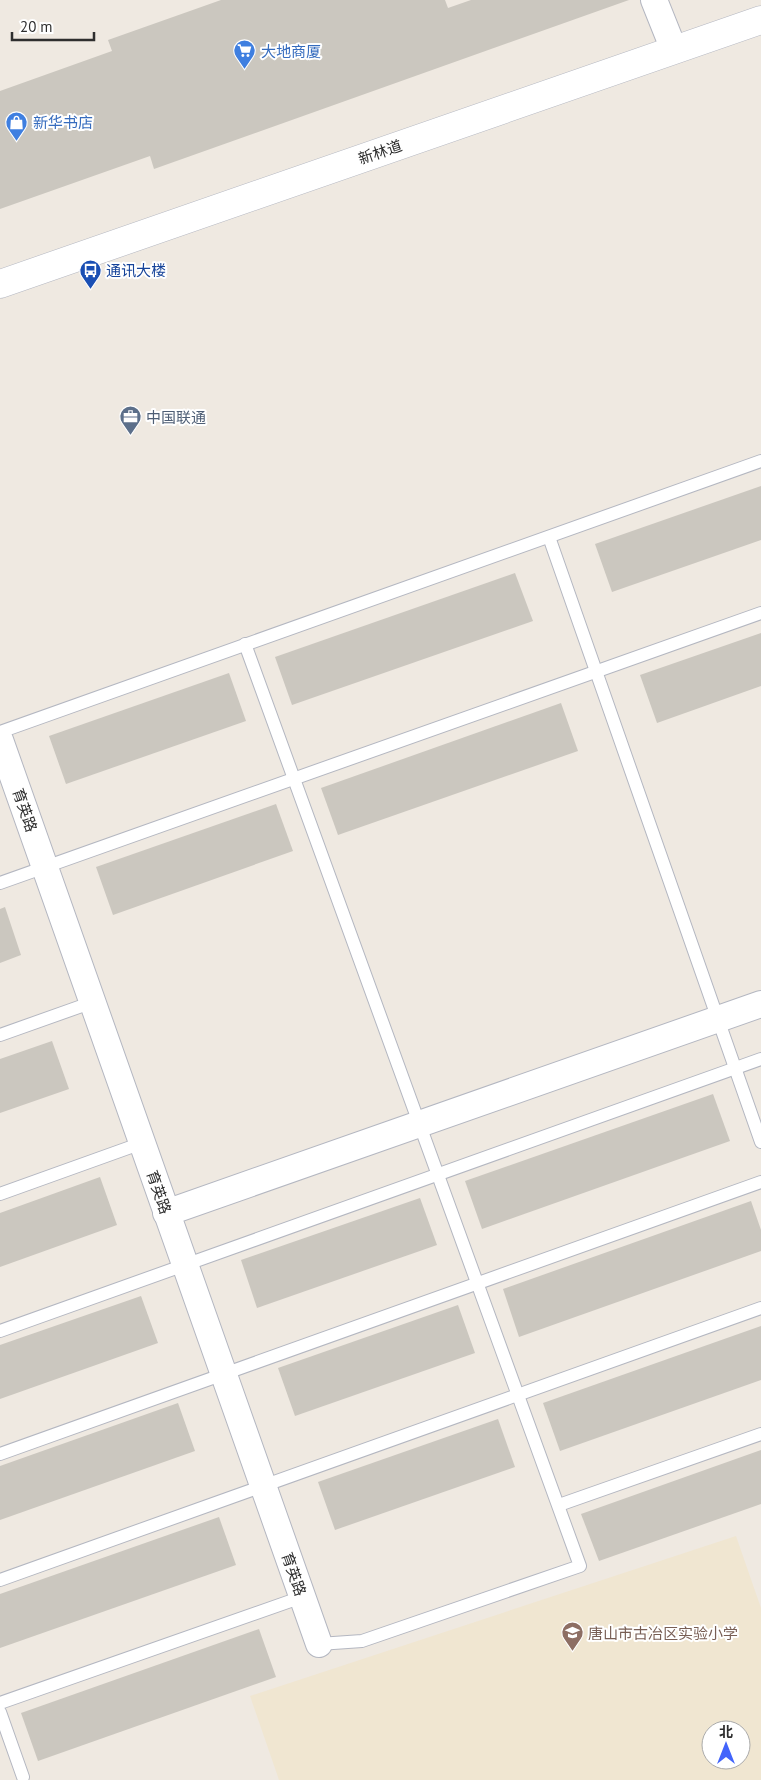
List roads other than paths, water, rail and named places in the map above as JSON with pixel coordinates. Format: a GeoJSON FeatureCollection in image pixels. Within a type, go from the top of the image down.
{"type":"FeatureCollection","features":[{"type":"Feature","properties":{"kind":"street"},"geometry":{"type":"LineString","coordinates":[[654,0],[674,50]]}},
{"type":"Feature","properties":{"kind":"street","name":"新林道"},"geometry":{"type":"LineString","coordinates":[[0,284],[761,20]]}},
{"type":"Feature","properties":{"kind":"street","name":"育英路"},"geometry":{"type":"LineString","coordinates":[[0,740],[319,1644]]}},
{"type":"Feature","properties":{"kind":"street"},"geometry":{"type":"LineString","coordinates":[[166,1213],[761,1004]]}},
{"type":"Feature","properties":{"kind":"lane"},"geometry":{"type":"LineString","coordinates":[[0,732],[761,461]]}},
{"type":"Feature","properties":{"kind":"lane"},"geometry":{"type":"LineString","coordinates":[[549,537],[761,1142]]}},
{"type":"Feature","properties":{"kind":"lane"},"geometry":{"type":"LineString","coordinates":[[0,883],[761,613]]}},
{"type":"Feature","properties":{"kind":"lane"},"geometry":{"type":"LineString","coordinates":[[246,644],[580,1566],[362,1641],[319,1644]]}},
{"type":"Feature","properties":{"kind":"lane"},"geometry":{"type":"LineString","coordinates":[[0,1035],[93,1002]]}},
{"type":"Feature","properties":{"kind":"lane"},"geometry":{"type":"LineString","coordinates":[[0,1331],[761,1059]]}},
{"type":"Feature","properties":{"kind":"lane"},"geometry":{"type":"LineString","coordinates":[[0,1194],[142,1143]]}},
{"type":"Feature","properties":{"kind":"lane"},"geometry":{"type":"LineString","coordinates":[[0,1454],[761,1182]]}},
{"type":"Feature","properties":{"kind":"lane"},"geometry":{"type":"LineString","coordinates":[[0,1580],[761,1308]]}},
{"type":"Feature","properties":{"kind":"lane"},"geometry":{"type":"LineString","coordinates":[[559,1505],[761,1434]]}},
{"type":"Feature","properties":{"kind":"lane"},"geometry":{"type":"LineString","coordinates":[[0,1703],[302,1597]]}},
{"type":"Feature","properties":{"kind":"lane"},"geometry":{"type":"LineString","coordinates":[[0,1712],[23,1777]]}},
{"type":"Feature","properties":{"kind":"place","name":"大地商厦"},"geometry":{"type":"Point","coordinates":[245,70]}},
{"type":"Feature","properties":{"kind":"place","name":"新华书店"},"geometry":{"type":"Point","coordinates":[17,141]}},
{"type":"Feature","properties":{"kind":"place","name":"通讯大楼"},"geometry":{"type":"Point","coordinates":[90,289]}},
{"type":"Feature","properties":{"kind":"place","name":"中国联通"},"geometry":{"type":"Point","coordinates":[130,436]}},
{"type":"Feature","properties":{"kind":"place","name":"唐山市古冶区实验小学"},"geometry":{"type":"Point","coordinates":[572,1652]}}]}
